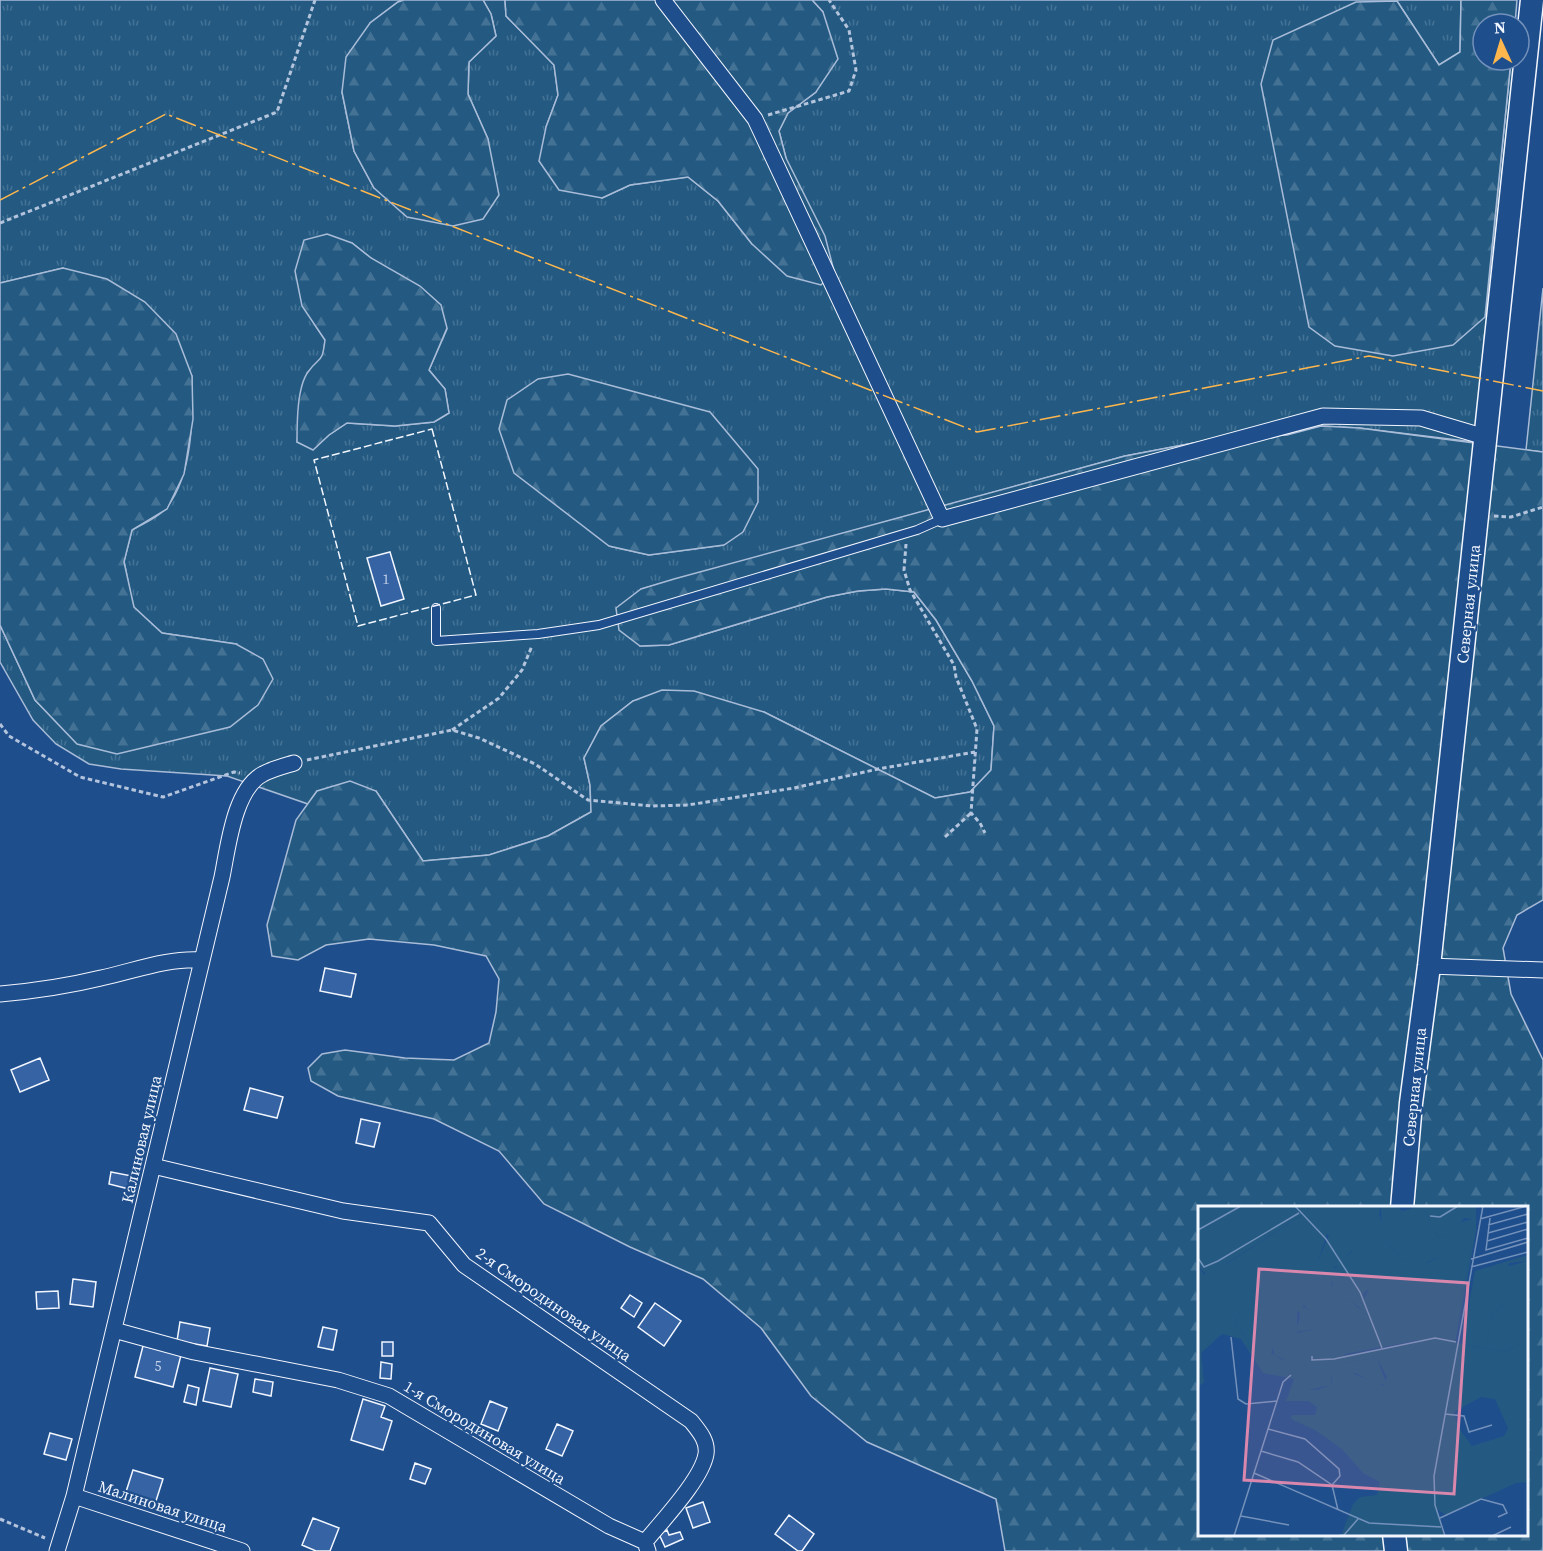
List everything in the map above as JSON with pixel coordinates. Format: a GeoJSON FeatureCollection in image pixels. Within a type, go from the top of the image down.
{"type":"FeatureCollection","features":[{"type":"Feature","properties":{"kind":"main road","name":"Северная улица"},"geometry":{"type":"LineString","coordinates":[[1402,1206],[1411,1103],[1429,966],[1532,0]]}},
{"type":"Feature","properties":{"kind":"main road"},"geometry":{"type":"LineString","coordinates":[[1394,1536],[1396,1551]]}},
{"type":"Feature","properties":{"kind":"street"},"geometry":{"type":"LineString","coordinates":[[663,0],[755,120],[942,519],[1323,417],[1421,418],[1485,437]]}},
{"type":"Feature","properties":{"kind":"street"},"geometry":{"type":"LineString","coordinates":[[262,774],[294,763]]}},
{"type":"Feature","properties":{"kind":"street","name":"Калиновая улица"},"geometry":{"type":"LineString","coordinates":[[57,1547],[74,1496],[235,818],[249,784],[262,774]]}},
{"type":"Feature","properties":{"kind":"street"},"geometry":{"type":"LineString","coordinates":[[0,994],[98,979],[181,959],[201,960]]}},
{"type":"Feature","properties":{"kind":"street"},"geometry":{"type":"LineString","coordinates":[[1429,966],[1543,970]]}},
{"type":"Feature","properties":{"kind":"street","name":"2-я Смородиновая улица"},"geometry":{"type":"LineString","coordinates":[[153,1166],[343,1211],[429,1223],[464,1265],[691,1421],[703,1436],[707,1453],[700,1472],[646,1547]]}},
{"type":"Feature","properties":{"kind":"street","name":"1-я Смородиновая улица"},"geometry":{"type":"LineString","coordinates":[[114,1330],[194,1352],[338,1380],[389,1396],[646,1547]]}},
{"type":"Feature","properties":{"kind":"street","name":"Малиновая улица"},"geometry":{"type":"LineString","coordinates":[[74,1496],[242,1551]]}},
{"type":"Feature","properties":{"kind":"lane"},"geometry":{"type":"LineString","coordinates":[[436,608],[436,641],[538,634],[599,625],[917,530],[942,519]]}},
{"type":"Feature","properties":{"kind":"path"},"geometry":{"type":"LineString","coordinates":[[0,223],[277,112],[315,0]]}},
{"type":"Feature","properties":{"kind":"path"},"geometry":{"type":"LineString","coordinates":[[755,120],[849,91],[856,70],[849,30],[830,0]]}},
{"type":"Feature","properties":{"kind":"path"},"geometry":{"type":"LineString","coordinates":[[1477,516],[1511,518],[1543,507]]}},
{"type":"Feature","properties":{"kind":"path"},"geometry":{"type":"LineString","coordinates":[[907,532],[904,570],[910,590],[954,665],[956,677],[977,729],[971,813],[945,837]]}},
{"type":"Feature","properties":{"kind":"path"},"geometry":{"type":"LineString","coordinates":[[294,763],[452,730],[499,698],[522,670],[526,659]]}},
{"type":"Feature","properties":{"kind":"path"},"geometry":{"type":"LineString","coordinates":[[0,724],[9,736],[80,777],[163,797],[234,772],[262,774]]}},
{"type":"Feature","properties":{"kind":"path"},"geometry":{"type":"LineString","coordinates":[[452,730],[479,738],[535,764],[588,800],[652,806],[688,806],[794,788],[975,752]]}},
{"type":"Feature","properties":{"kind":"path"},"geometry":{"type":"LineString","coordinates":[[971,813],[985,833]]}},
{"type":"Feature","properties":{"kind":"path"},"geometry":{"type":"LineString","coordinates":[[0,1519],[57,1547]]}},
{"type":"Feature","properties":{"kind":"green space"},"geometry":{"type":"Polygon","coordinates":[[[0,0],[404,0],[370,23],[342,92],[354,151],[374,188],[488,139],[468,94],[469,62],[496,36],[491,14],[483,0],[505,0],[506,16],[554,65],[558,95],[546,127],[602,198],[630,185],[688,177],[718,201],[752,244],[786,158],[779,131],[788,113],[816,92],[823,12],[812,0],[1461,0],[1460,52],[1439,65],[1397,1],[1485,316],[1510,72],[1516,72],[1474,442],[1359,428],[1321,426],[1287,435],[1220,438],[1125,456],[641,589],[640,646],[669,645],[827,597],[886,589],[914,592],[936,620],[972,681],[994,726],[991,770],[970,792],[935,798],[764,712],[633,701],[601,726],[584,758],[590,785],[591,812],[548,836],[489,855],[423,861],[376,791],[317,791],[308,804],[227,776],[121,769],[89,764],[56,744],[33,720],[0,662],[0,625],[35,700],[77,743],[236,644],[162,633],[133,607],[124,561],[132,530],[164,511],[176,494],[182,478],[190,444],[192,376],[63,268],[0,283],[0,0]],[[352,243],[315,325],[325,340],[323,358],[307,373],[297,442],[313,449],[347,423],[395,426],[434,422],[449,413],[445,389],[429,370],[447,329],[352,243]],[[724,545],[609,546],[649,555],[724,545]]]}},
{"type":"Feature","properties":{"kind":"green space"},"geometry":{"type":"Polygon","coordinates":[[[404,0],[483,0],[491,14],[496,36],[469,62],[468,94],[488,139],[499,195],[483,219],[453,226],[407,217],[374,188],[354,151],[342,92],[346,57],[370,23],[404,0]]]}},
{"type":"Feature","properties":{"kind":"green space"},"geometry":{"type":"Polygon","coordinates":[[[505,0],[812,0],[823,12],[838,59],[816,92],[788,113],[779,131],[786,158],[825,236],[834,271],[821,285],[787,276],[752,244],[718,201],[688,177],[630,185],[602,198],[559,190],[539,161],[546,127],[558,95],[554,65],[506,16],[505,0]]]}},
{"type":"Feature","properties":{"kind":"green space"},"geometry":{"type":"Polygon","coordinates":[[[1461,0],[1517,0],[1516,12],[1471,12],[1471,72],[1510,72],[1485,317],[1453,345],[1393,356],[1335,346],[1309,327],[1261,84],[1273,40],[1356,2],[1397,1],[1439,65],[1460,52],[1461,0]]]}},
{"type":"Feature","properties":{"kind":"green space"},"geometry":{"type":"Polygon","coordinates":[[[327,234],[352,243],[371,258],[420,286],[441,305],[447,328],[429,370],[445,389],[449,413],[434,422],[395,426],[347,423],[313,450],[297,442],[298,406],[304,379],[321,357],[325,340],[302,306],[295,271],[304,240],[327,234]]]}},
{"type":"Feature","properties":{"kind":"green space"},"geometry":{"type":"Polygon","coordinates":[[[63,268],[107,279],[145,302],[176,334],[192,376],[193,419],[184,474],[167,509],[132,530],[124,562],[134,607],[162,633],[236,644],[263,659],[273,679],[258,705],[230,727],[117,754],[77,744],[35,700],[0,625],[0,283],[63,268]]]}},
{"type":"Feature","properties":{"kind":"green space"},"geometry":{"type":"Polygon","coordinates":[[[1543,288],[1543,452],[1526,450],[1543,288]]]}},
{"type":"Feature","properties":{"kind":"green space"},"geometry":{"type":"Polygon","coordinates":[[[568,374],[710,412],[758,469],[758,502],[743,532],[724,545],[649,555],[609,546],[514,473],[499,429],[507,400],[538,379],[568,374]]]}},
{"type":"Feature","properties":{"kind":"green space"},"geometry":{"type":"Polygon","coordinates":[[[1321,426],[1359,428],[1543,452],[1543,900],[1517,915],[1503,948],[1511,994],[1543,1060],[1543,1551],[1005,1551],[996,1499],[867,1442],[811,1396],[761,1328],[703,1279],[630,1247],[544,1204],[499,1151],[434,1119],[338,1096],[311,1081],[308,1068],[322,1054],[345,1050],[405,1058],[454,1060],[489,1043],[496,1012],[499,979],[486,956],[434,945],[369,939],[326,945],[298,960],[272,956],[267,925],[296,820],[317,791],[350,781],[376,791],[423,861],[489,855],[548,836],[591,812],[590,785],[584,758],[601,726],[633,701],[662,690],[694,691],[764,712],[935,798],[970,792],[991,770],[994,726],[972,681],[936,620],[914,592],[886,589],[827,597],[669,645],[640,646],[619,630],[616,608],[641,589],[674,579],[1125,456],[1220,438],[1287,435],[1321,426]]]}},
{"type":"Feature","properties":{"kind":"building"},"geometry":{"type":"Polygon","coordinates":[[[390,552],[404,599],[381,606],[367,558],[390,552]]]}},
{"type":"Feature","properties":{"kind":"building"},"geometry":{"type":"Polygon","coordinates":[[[325,968],[356,974],[351,997],[320,991],[325,968]]]}},
{"type":"Feature","properties":{"kind":"building"},"geometry":{"type":"Polygon","coordinates":[[[40,1058],[49,1080],[20,1092],[11,1070],[40,1058]]]}},
{"type":"Feature","properties":{"kind":"building"},"geometry":{"type":"Polygon","coordinates":[[[250,1088],[283,1097],[277,1118],[244,1110],[250,1088]]]}},
{"type":"Feature","properties":{"kind":"building"},"geometry":{"type":"Polygon","coordinates":[[[361,1119],[380,1123],[374,1147],[356,1143],[361,1119]]]}},
{"type":"Feature","properties":{"kind":"building"},"geometry":{"type":"Polygon","coordinates":[[[111,1172],[132,1176],[129,1189],[109,1184],[111,1172]]]}},
{"type":"Feature","properties":{"kind":"building"},"geometry":{"type":"Polygon","coordinates":[[[73,1279],[96,1282],[93,1307],[70,1304],[73,1279]]]}},
{"type":"Feature","properties":{"kind":"building"},"geometry":{"type":"Polygon","coordinates":[[[58,1291],[59,1308],[37,1309],[36,1292],[58,1291]]]}},
{"type":"Feature","properties":{"kind":"building"},"geometry":{"type":"Polygon","coordinates":[[[630,1295],[642,1303],[634,1317],[621,1308],[630,1295]]]}},
{"type":"Feature","properties":{"kind":"building"},"geometry":{"type":"Polygon","coordinates":[[[655,1303],[681,1321],[664,1346],[638,1327],[655,1303]]]}},
{"type":"Feature","properties":{"kind":"building"},"geometry":{"type":"Polygon","coordinates":[[[180,1322],[210,1328],[207,1346],[177,1341],[180,1322]]]}},
{"type":"Feature","properties":{"kind":"building"},"geometry":{"type":"Polygon","coordinates":[[[323,1327],[337,1330],[333,1350],[318,1347],[323,1327]]]}},
{"type":"Feature","properties":{"kind":"building"},"geometry":{"type":"Polygon","coordinates":[[[382,1342],[393,1342],[393,1356],[382,1356],[382,1342]]]}},
{"type":"Feature","properties":{"kind":"building"},"geometry":{"type":"Polygon","coordinates":[[[143,1346],[181,1355],[173,1387],[135,1377],[143,1346]]]}},
{"type":"Feature","properties":{"kind":"building"},"geometry":{"type":"Polygon","coordinates":[[[381,1362],[392,1364],[391,1379],[380,1378],[381,1362]]]}},
{"type":"Feature","properties":{"kind":"building"},"geometry":{"type":"Polygon","coordinates":[[[210,1368],[238,1374],[231,1407],[203,1401],[210,1368]]]}},
{"type":"Feature","properties":{"kind":"building"},"geometry":{"type":"Polygon","coordinates":[[[255,1379],[273,1382],[271,1396],[253,1392],[255,1379]]]}},
{"type":"Feature","properties":{"kind":"building"},"geometry":{"type":"Polygon","coordinates":[[[188,1385],[199,1388],[196,1405],[184,1402],[188,1385]]]}},
{"type":"Feature","properties":{"kind":"building"},"geometry":{"type":"Polygon","coordinates":[[[363,1399],[385,1406],[381,1417],[392,1421],[383,1450],[351,1440],[363,1399]]]}},
{"type":"Feature","properties":{"kind":"building"},"geometry":{"type":"Polygon","coordinates":[[[490,1401],[507,1408],[498,1431],[481,1424],[490,1401]]]}},
{"type":"Feature","properties":{"kind":"building"},"geometry":{"type":"Polygon","coordinates":[[[557,1424],[573,1431],[562,1456],[546,1449],[557,1424]]]}},
{"type":"Feature","properties":{"kind":"building"},"geometry":{"type":"Polygon","coordinates":[[[50,1433],[72,1439],[66,1460],[44,1454],[50,1433]]]}},
{"type":"Feature","properties":{"kind":"building"},"geometry":{"type":"Polygon","coordinates":[[[415,1463],[431,1469],[425,1484],[410,1479],[415,1463]]]}},
{"type":"Feature","properties":{"kind":"building"},"geometry":{"type":"Polygon","coordinates":[[[133,1470],[163,1479],[154,1507],[124,1498],[133,1470]]]}},
{"type":"Feature","properties":{"kind":"building"},"geometry":{"type":"Polygon","coordinates":[[[703,1502],[710,1522],[693,1528],[686,1508],[703,1502]]]}},
{"type":"Feature","properties":{"kind":"building"},"geometry":{"type":"Polygon","coordinates":[[[789,1515],[814,1534],[802,1551],[798,1551],[775,1534],[789,1515]]]}},
{"type":"Feature","properties":{"kind":"building"},"geometry":{"type":"Polygon","coordinates":[[[313,1518],[339,1528],[330,1551],[316,1551],[302,1545],[313,1518]]]}},
{"type":"Feature","properties":{"kind":"building"},"geometry":{"type":"Polygon","coordinates":[[[667,1530],[669,1535],[680,1532],[683,1539],[665,1547],[659,1534],[667,1530]]]}},
{"type":"Feature","properties":{"kind":"fence"},"geometry":{"type":"LineString","coordinates":[[432,429],[476,595],[358,626],[314,460],[432,429]]}},
{"type":"Feature","properties":{"kind":"power"},"geometry":{"type":"LineString","coordinates":[[0,200],[166,114],[977,432],[1369,356],[1543,391]]}}]}
